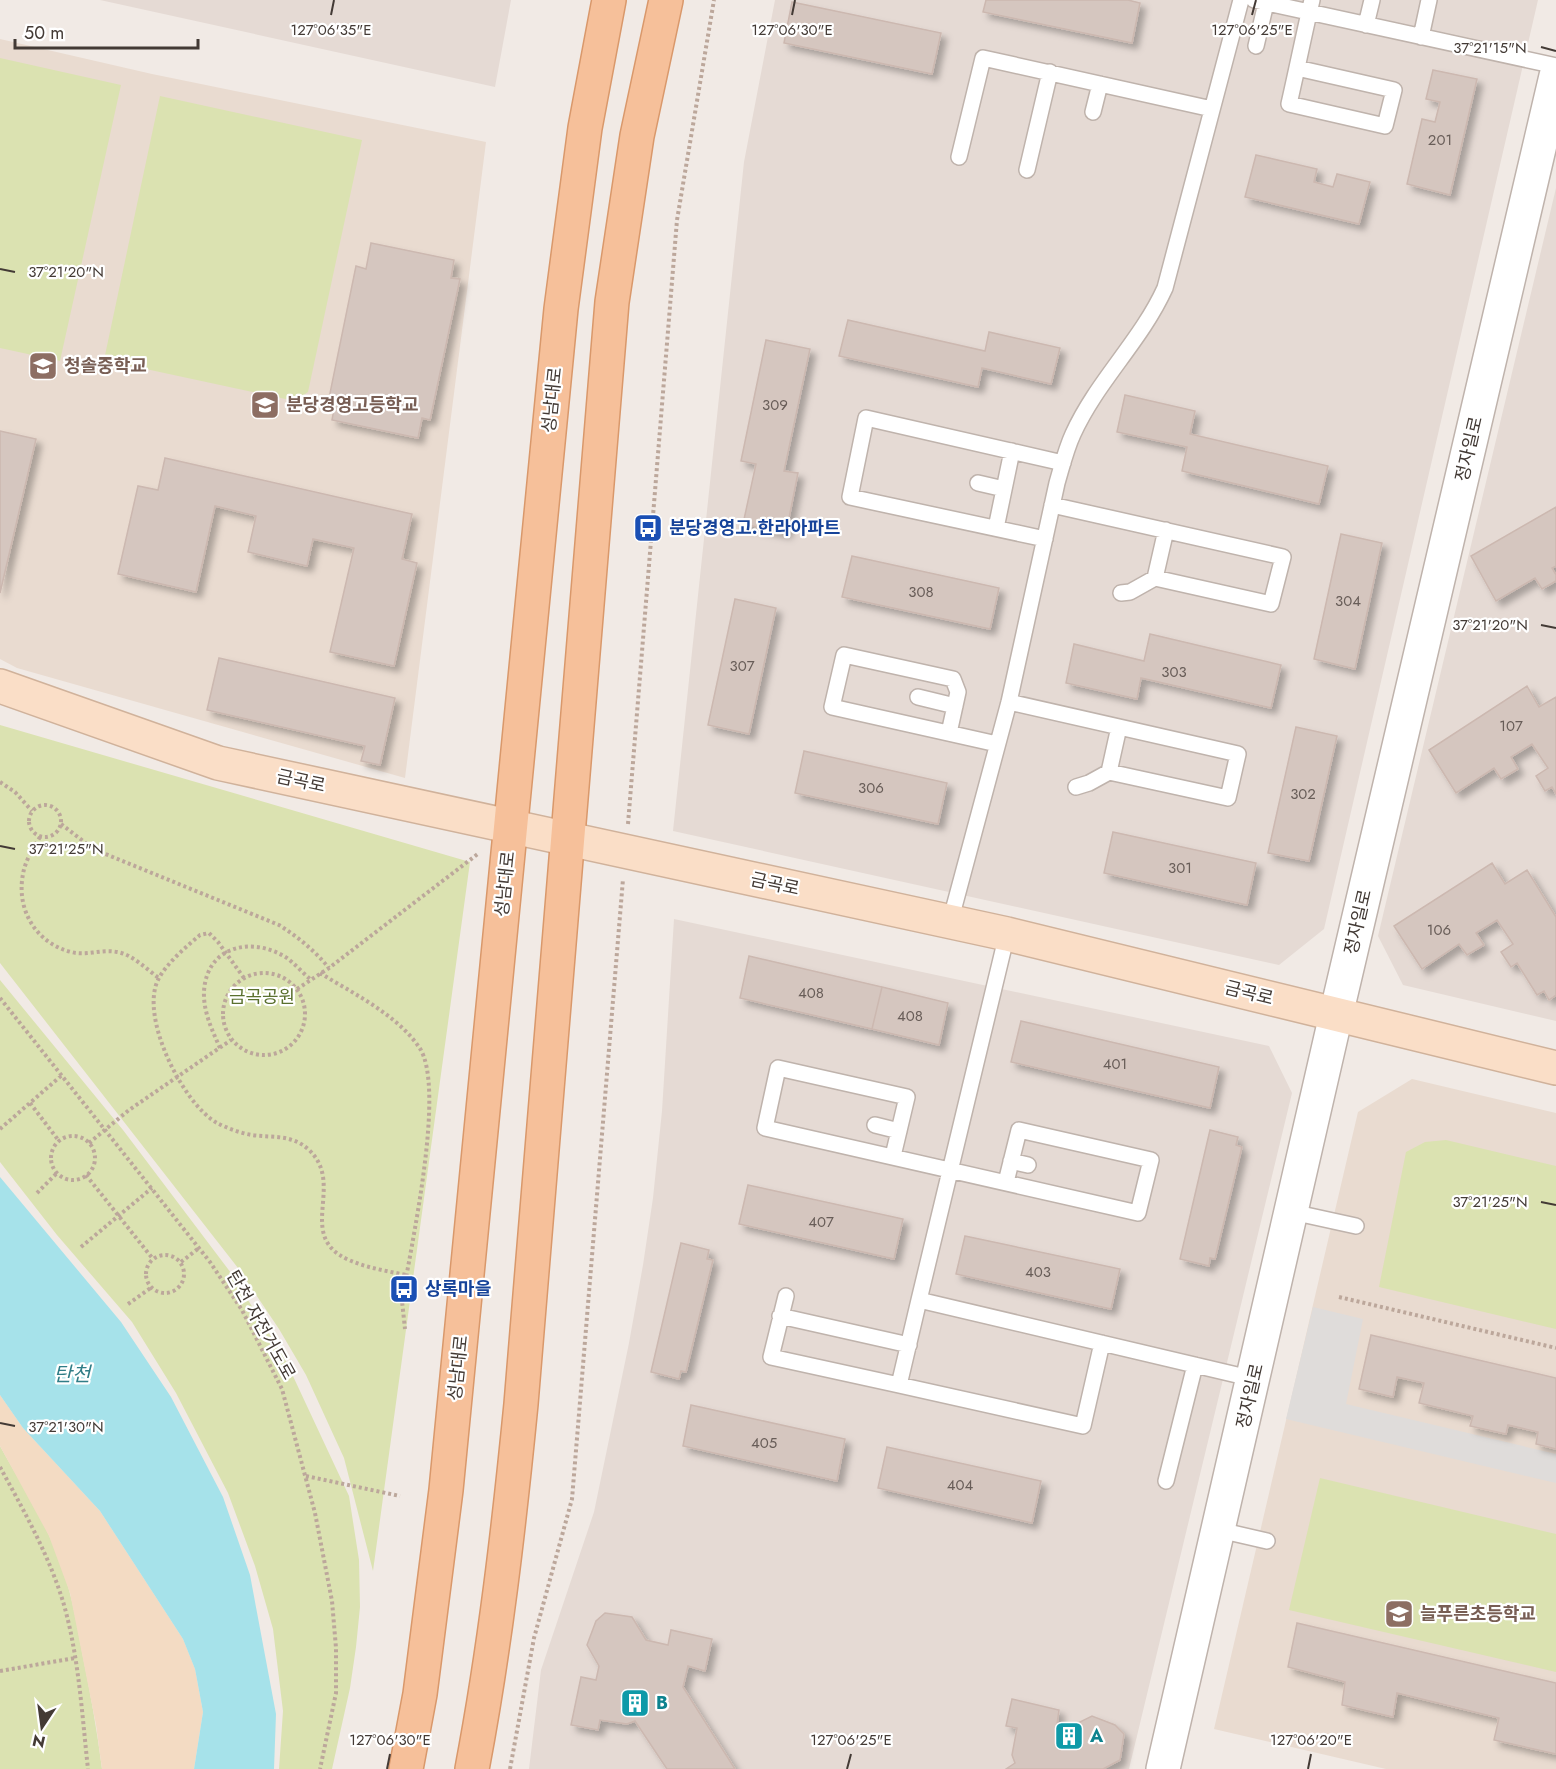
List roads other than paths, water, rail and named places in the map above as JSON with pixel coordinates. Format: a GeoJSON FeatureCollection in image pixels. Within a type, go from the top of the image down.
{"type":"FeatureCollection","features":[{"type":"Feature","properties":{"kind":"main road","name":"성남대로"},"geometry":{"type":"LineString","coordinates":[[406,1769],[420,1694],[446,1490],[561,309],[585,128],[609,0]]}},
{"type":"Feature","properties":{"kind":"main road"},"geometry":{"type":"LineString","coordinates":[[472,1769],[489,1678],[511,1503],[612,302],[637,136],[666,0]]}},
{"type":"Feature","properties":{"kind":"main road","name":"금곡로"},"geometry":{"type":"LineString","coordinates":[[0,686],[218,763],[1007,934],[1556,1068]]}},
{"type":"Feature","properties":{"kind":"street","name":"정자일로"},"geometry":{"type":"LineString","coordinates":[[1163,1769],[1336,1015],[1556,76]]}},
{"type":"Feature","properties":{"kind":"lane"},"geometry":{"type":"LineString","coordinates":[[950,922],[1009,702],[1063,463],[1074,432],[1115,367],[1154,312],[1165,288],[1240,0]]}},
{"type":"Feature","properties":{"kind":"lane"},"geometry":{"type":"LineString","coordinates":[[1366,24],[1372,0]]}},
{"type":"Feature","properties":{"kind":"lane"},"geometry":{"type":"LineString","coordinates":[[1421,37],[1429,0]]}},
{"type":"Feature","properties":{"kind":"lane"},"geometry":{"type":"LineString","coordinates":[[1256,46],[1260,1],[1310,6],[1366,24],[1556,66]]}},
{"type":"Feature","properties":{"kind":"lane"},"geometry":{"type":"LineString","coordinates":[[1297,68],[1394,90],[1385,126],[1289,104],[1310,6]]}},
{"type":"Feature","properties":{"kind":"lane"},"geometry":{"type":"LineString","coordinates":[[959,157],[983,58],[1212,109]]}},
{"type":"Feature","properties":{"kind":"lane"},"geometry":{"type":"LineString","coordinates":[[1027,170],[1050,72]]}},
{"type":"Feature","properties":{"kind":"lane"},"geometry":{"type":"LineString","coordinates":[[1094,112],[1100,84]]}},
{"type":"Feature","properties":{"kind":"lane"},"geometry":{"type":"LineString","coordinates":[[1045,539],[850,497],[866,418],[1063,463]]}},
{"type":"Feature","properties":{"kind":"lane"},"geometry":{"type":"LineString","coordinates":[[996,528],[1012,451]]}},
{"type":"Feature","properties":{"kind":"lane"},"geometry":{"type":"LineString","coordinates":[[978,483],[1004,489]]}},
{"type":"Feature","properties":{"kind":"lane"},"geometry":{"type":"LineString","coordinates":[[1052,505],[1283,557],[1271,604],[1155,578],[1140,587],[1121,593]]}},
{"type":"Feature","properties":{"kind":"lane"},"geometry":{"type":"LineString","coordinates":[[1155,578],[1166,530]]}},
{"type":"Feature","properties":{"kind":"lane"},"geometry":{"type":"LineString","coordinates":[[949,733],[958,692],[953,679],[844,655],[832,707],[997,744]]}},
{"type":"Feature","properties":{"kind":"lane"},"geometry":{"type":"LineString","coordinates":[[918,697],[955,705]]}},
{"type":"Feature","properties":{"kind":"lane"},"geometry":{"type":"LineString","coordinates":[[1009,702],[1238,754],[1227,798],[1109,772],[1076,787]]}},
{"type":"Feature","properties":{"kind":"lane"},"geometry":{"type":"LineString","coordinates":[[1109,772],[1119,727]]}},
{"type":"Feature","properties":{"kind":"lane"},"geometry":{"type":"LineString","coordinates":[[899,1385],[1007,934]]}},
{"type":"Feature","properties":{"kind":"lane"},"geometry":{"type":"LineString","coordinates":[[893,1156],[906,1096],[778,1068],[765,1128],[1138,1213],[1151,1160],[1019,1130],[1006,1182]]}},
{"type":"Feature","properties":{"kind":"lane"},"geometry":{"type":"LineString","coordinates":[[875,1125],[899,1131]]}},
{"type":"Feature","properties":{"kind":"lane"},"geometry":{"type":"LineString","coordinates":[[1011,1161],[1028,1165]]}},
{"type":"Feature","properties":{"kind":"lane"},"geometry":{"type":"LineString","coordinates":[[1292,1212],[1356,1226]]}},
{"type":"Feature","properties":{"kind":"lane"},"geometry":{"type":"LineString","coordinates":[[786,1296],[771,1357],[1083,1426],[1085,1385],[1102,1343]]}},
{"type":"Feature","properties":{"kind":"lane"},"geometry":{"type":"LineString","coordinates":[[919,1300],[1254,1379]]}},
{"type":"Feature","properties":{"kind":"lane"},"geometry":{"type":"LineString","coordinates":[[780,1316],[909,1345]]}},
{"type":"Feature","properties":{"kind":"lane"},"geometry":{"type":"LineString","coordinates":[[1166,1482],[1195,1365]]}},
{"type":"Feature","properties":{"kind":"lane"},"geometry":{"type":"LineString","coordinates":[[1219,1530],[1267,1541]]}},
{"type":"Feature","properties":{"kind":"water","name":"탄천"},"geometry":{"type":"Polygon","coordinates":[[[0,1177],[121,1322],[171,1397],[223,1497],[250,1575],[276,1714],[274,1769],[194,1769],[203,1712],[195,1669],[183,1639],[100,1511],[23,1428],[0,1395],[0,1177]]]}},
{"type":"Feature","properties":{"kind":"place","name":"청솔중학교"},"geometry":{"type":"Point","coordinates":[43,366]}},
{"type":"Feature","properties":{"kind":"place","name":"분당경영고등학교"},"geometry":{"type":"Point","coordinates":[265,405]}},
{"type":"Feature","properties":{"kind":"place","name":"분당경영고.한라아파트"},"geometry":{"type":"Point","coordinates":[648,528]}},
{"type":"Feature","properties":{"kind":"place","name":"상록마을"},"geometry":{"type":"Point","coordinates":[404,1289]}},
{"type":"Feature","properties":{"kind":"place","name":"늘푸른초등학교"},"geometry":{"type":"Point","coordinates":[1399,1614]}},
{"type":"Feature","properties":{"kind":"place","name":"B"},"geometry":{"type":"Point","coordinates":[635,1703]}},
{"type":"Feature","properties":{"kind":"place","name":"A"},"geometry":{"type":"Point","coordinates":[1069,1736]}},
{"type":"Feature","properties":{"kind":"park label","name":"금곡공원"},"geometry":{"type":"Point","coordinates":[262,997]}}]}
